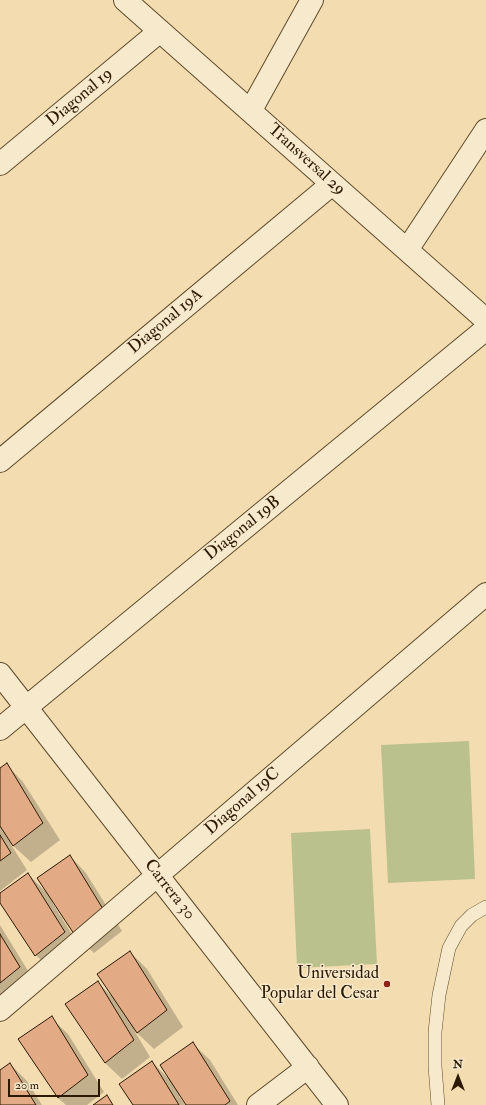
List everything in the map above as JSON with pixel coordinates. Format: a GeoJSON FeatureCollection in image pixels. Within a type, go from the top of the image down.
{"type":"FeatureCollection","features":[{"type":"Feature","properties":{"kind":"street","name":"Transversal 29"},"geometry":{"type":"LineString","coordinates":[[126,0],[486,320]]}},
{"type":"Feature","properties":{"kind":"street"},"geometry":{"type":"LineString","coordinates":[[251,110],[312,0]]}},
{"type":"Feature","properties":{"kind":"street","name":"Diagonal 19"},"geometry":{"type":"LineString","coordinates":[[0,164],[160,31]]}},
{"type":"Feature","properties":{"kind":"street"},"geometry":{"type":"LineString","coordinates":[[407,250],[486,130]]}},
{"type":"Feature","properties":{"kind":"street","name":"Diagonal 19A"},"geometry":{"type":"LineString","coordinates":[[0,461],[332,184]]}},
{"type":"Feature","properties":{"kind":"street","name":"Diagonal 19B"},"geometry":{"type":"LineString","coordinates":[[0,729],[486,329]]}},
{"type":"Feature","properties":{"kind":"street","name":"Diagonal 19C"},"geometry":{"type":"LineString","coordinates":[[0,1010],[486,594]]}},
{"type":"Feature","properties":{"kind":"street","name":"Carrera 30"},"geometry":{"type":"LineString","coordinates":[[0,674],[337,1105]]}},
{"type":"Feature","properties":{"kind":"street"},"geometry":{"type":"LineString","coordinates":[[258,1105],[308,1067]]}},
{"type":"Feature","properties":{"kind":"lane"},"geometry":{"type":"LineString","coordinates":[[438,1105],[435,1066],[435,1032],[439,996],[449,948],[461,926],[472,915],[486,908]]}},
{"type":"Feature","properties":{"kind":"green space"},"geometry":{"type":"Polygon","coordinates":[[[469,741],[475,879],[388,883],[381,745],[469,741]]]}},
{"type":"Feature","properties":{"kind":"green space"},"geometry":{"type":"Polygon","coordinates":[[[370,829],[377,964],[297,968],[291,833],[370,829]]]}},
{"type":"Feature","properties":{"kind":"building"},"geometry":{"type":"Polygon","coordinates":[[[7,763],[43,823],[13,846],[0,826],[0,768],[7,763]]]}},
{"type":"Feature","properties":{"kind":"building"},"geometry":{"type":"Polygon","coordinates":[[[0,835],[11,853],[0,861],[0,835]]]}},
{"type":"Feature","properties":{"kind":"building"},"geometry":{"type":"Polygon","coordinates":[[[70,855],[106,914],[76,937],[37,878],[70,855]]]}},
{"type":"Feature","properties":{"kind":"building"},"geometry":{"type":"Polygon","coordinates":[[[28,873],[65,932],[35,956],[0,903],[0,893],[28,873]]]}},
{"type":"Feature","properties":{"kind":"building"},"geometry":{"type":"Polygon","coordinates":[[[0,934],[20,967],[0,983],[0,934]]]}},
{"type":"Feature","properties":{"kind":"building"},"geometry":{"type":"Polygon","coordinates":[[[130,951],[167,1010],[137,1033],[97,974],[130,951]]]}},
{"type":"Feature","properties":{"kind":"building"},"geometry":{"type":"Polygon","coordinates":[[[98,981],[134,1040],[105,1063],[65,1004],[98,981]]]}},
{"type":"Feature","properties":{"kind":"building"},"geometry":{"type":"Polygon","coordinates":[[[52,1016],[88,1075],[58,1098],[18,1039],[52,1016]]]}},
{"type":"Feature","properties":{"kind":"building"},"geometry":{"type":"Polygon","coordinates":[[[193,1042],[230,1101],[225,1105],[186,1105],[160,1065],[193,1042]]]}},
{"type":"Feature","properties":{"kind":"building"},"geometry":{"type":"Polygon","coordinates":[[[152,1061],[179,1105],[133,1105],[119,1084],[152,1061]]]}},
{"type":"Feature","properties":{"kind":"building"},"geometry":{"type":"Polygon","coordinates":[[[10,1063],[36,1105],[0,1105],[0,1070],[10,1063]]]}},
{"type":"Feature","properties":{"kind":"building"},"geometry":{"type":"Polygon","coordinates":[[[107,1095],[113,1105],[93,1105],[107,1095]]]}},
{"type":"Feature","properties":{"kind":"place","name":"Universidad Popular del Cesar"},"geometry":{"type":"Point","coordinates":[387,984]}}]}
